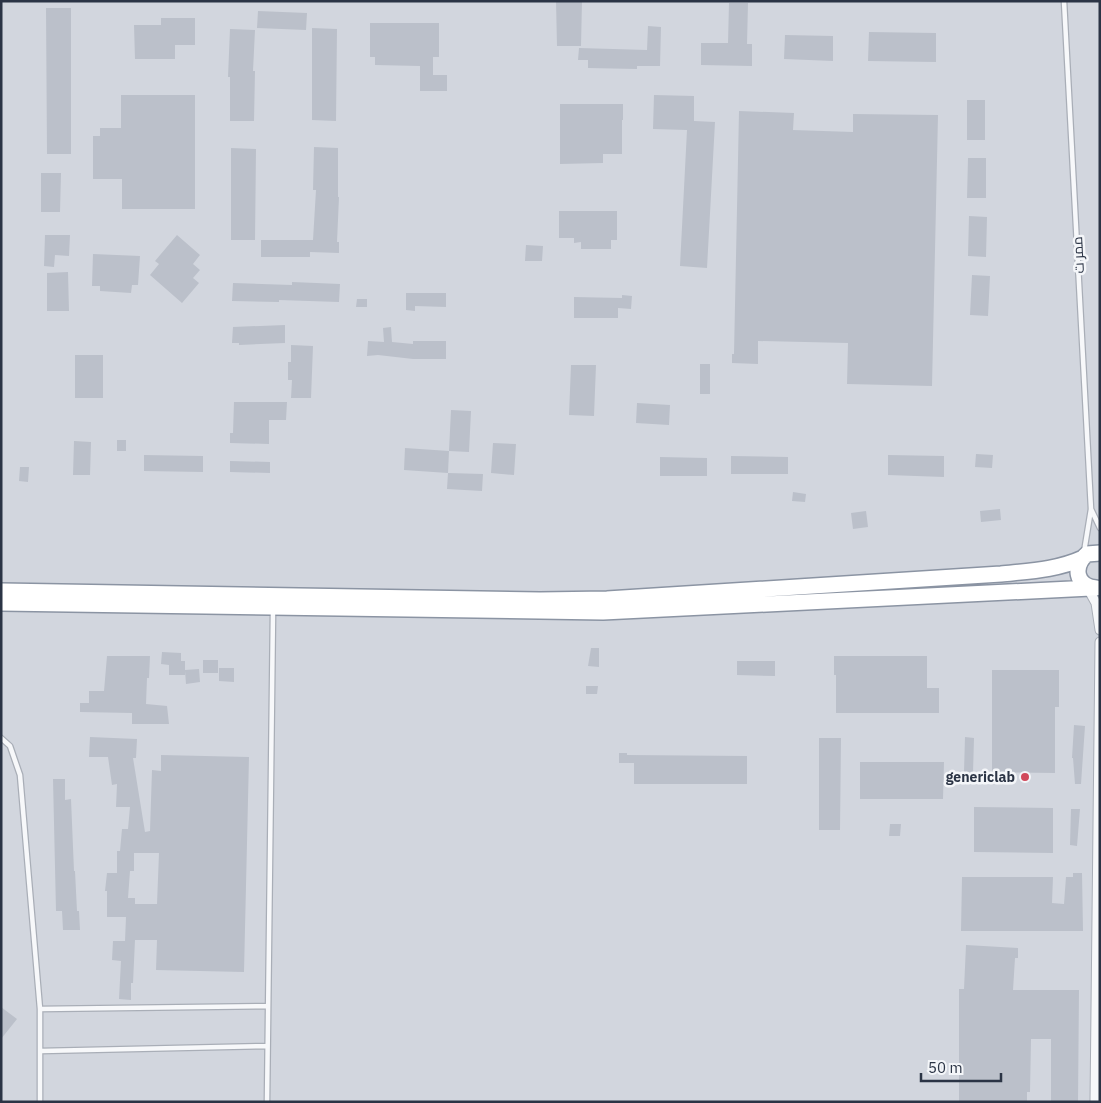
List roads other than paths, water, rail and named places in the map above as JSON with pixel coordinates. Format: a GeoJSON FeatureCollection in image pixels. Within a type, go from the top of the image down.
{"type":"FeatureCollection","features":[{"type":"Feature","properties":{"kind":"highway"},"geometry":{"type":"LineString","coordinates":[[1,603],[608,599],[1001,574],[1054,568],[1083,558],[1088,554],[1100,553]]}},
{"type":"Feature","properties":{"kind":"highway"},"geometry":{"type":"LineString","coordinates":[[1083,558],[1078,569],[1081,581],[1091,587]]}},
{"type":"Feature","properties":{"kind":"highway"},"geometry":{"type":"LineString","coordinates":[[1,591],[602,612],[1091,587]]}},
{"type":"Feature","properties":{"kind":"street"},"geometry":{"type":"LineString","coordinates":[[1091,587],[1096,603],[1100,630]]}},
{"type":"Feature","properties":{"kind":"street"},"geometry":{"type":"LineString","coordinates":[[1095,1102],[1100,642]]}},
{"type":"Feature","properties":{"kind":"lane","name":"ممر ت"},"geometry":{"type":"LineString","coordinates":[[1064,1],[1091,509],[1083,558]]}},
{"type":"Feature","properties":{"kind":"lane","name":"ممر ت"},"geometry":{"type":"LineString","coordinates":[[1091,509],[1100,528]]}},
{"type":"Feature","properties":{"kind":"lane"},"geometry":{"type":"LineString","coordinates":[[266,1102],[274,602]]}},
{"type":"Feature","properties":{"kind":"lane"},"geometry":{"type":"LineString","coordinates":[[1,738],[10,746],[20,776],[40,1009],[40,1102]]}},
{"type":"Feature","properties":{"kind":"lane"},"geometry":{"type":"LineString","coordinates":[[40,1009],[268,1006]]}},
{"type":"Feature","properties":{"kind":"lane"},"geometry":{"type":"LineString","coordinates":[[41,1051],[267,1046]]}},
{"type":"Feature","properties":{"kind":"place","name":"genericlab"},"geometry":{"type":"Point","coordinates":[1025,777]}}]}
